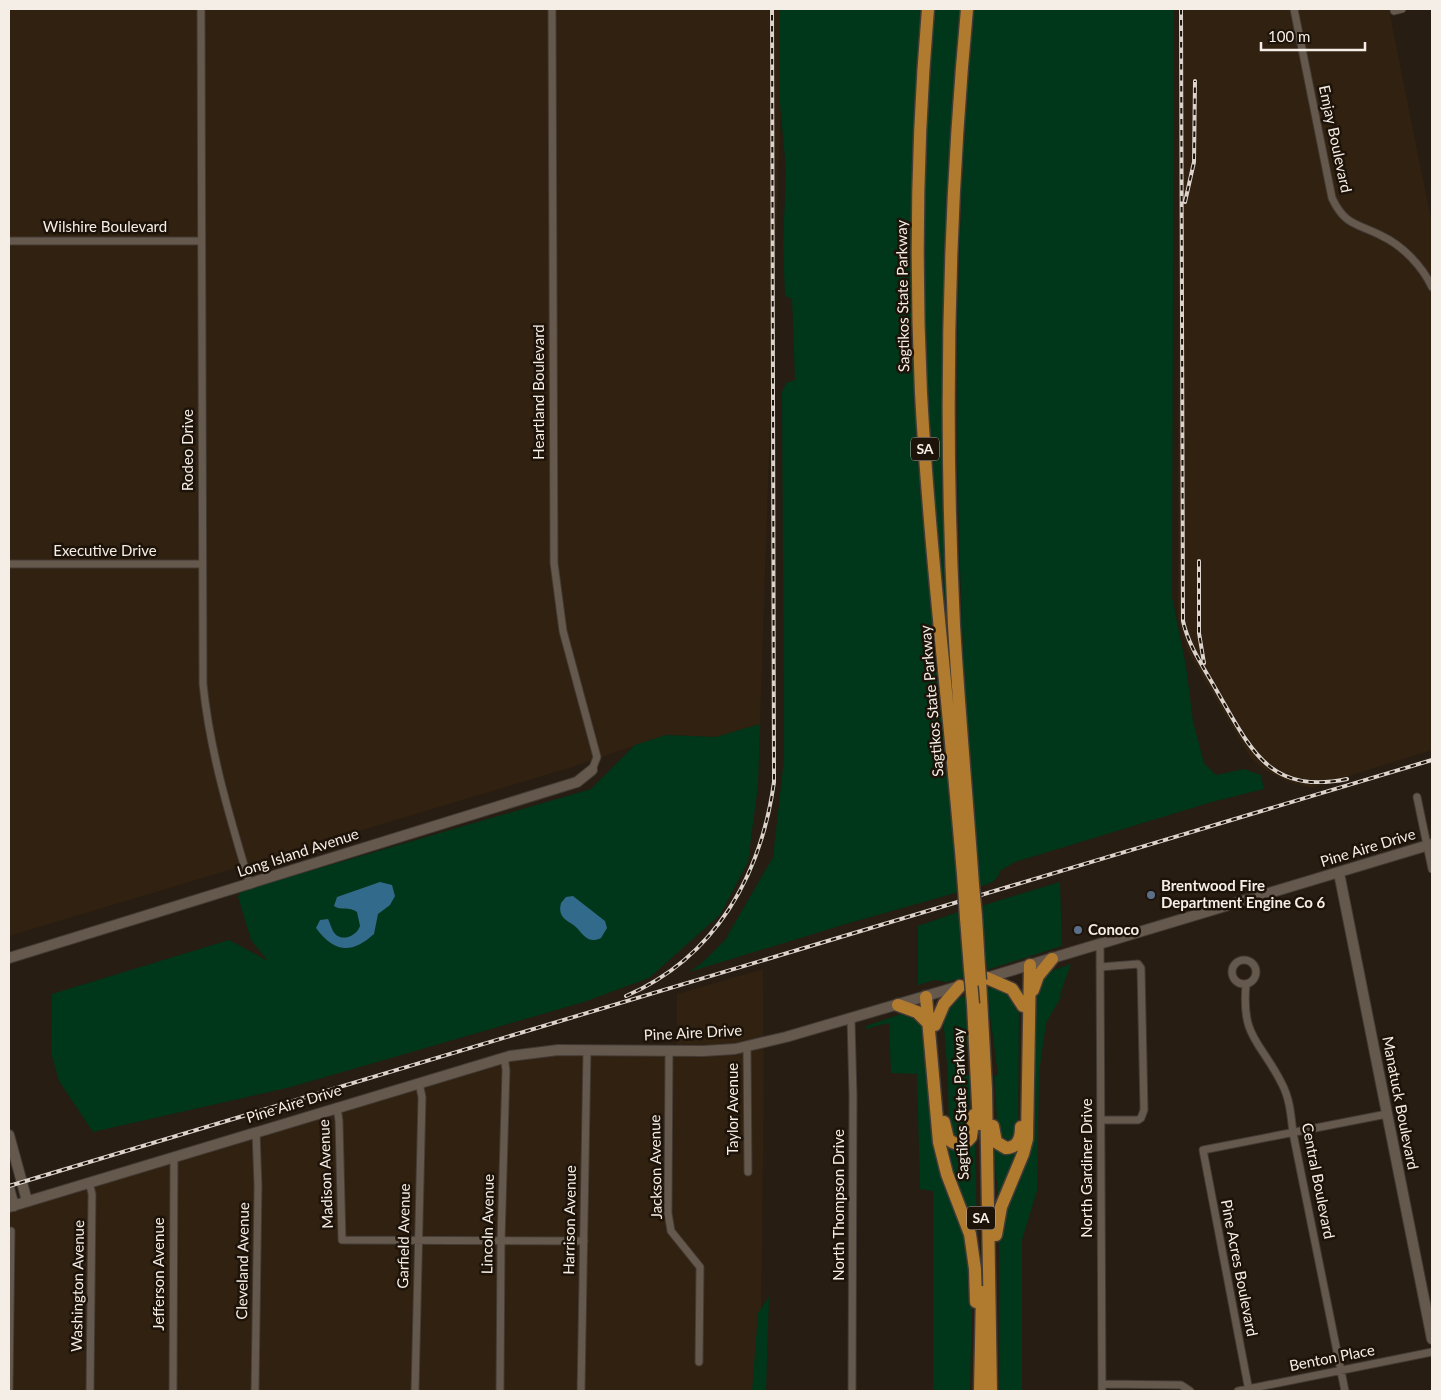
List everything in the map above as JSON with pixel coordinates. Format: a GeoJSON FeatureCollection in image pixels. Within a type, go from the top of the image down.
{"type":"FeatureCollection","features":[{"type":"Feature","properties":{"kind":"highway","name":"Sagtikos State Parkway"},"geometry":{"type":"LineString","coordinates":[[928,9],[920,149],[918,323],[925,452],[969,886]]}},
{"type":"Feature","properties":{"kind":"highway","name":"Sagtikos State Parkway"},"geometry":{"type":"LineString","coordinates":[[967,9],[956,156],[951,258],[949,460],[955,634],[991,1277],[991,1391]]}},
{"type":"Feature","properties":{"kind":"highway"},"geometry":{"type":"LineString","coordinates":[[981,1086],[996,1142],[1003,1147],[1014,1146],[1020,1139],[1021,1131],[1027,1009],[1036,980],[1052,959]]}},
{"type":"Feature","properties":{"kind":"highway"},"geometry":{"type":"LineString","coordinates":[[991,1277],[1001,1206],[1021,1161],[1027,1139],[1027,966]]}},
{"type":"Feature","properties":{"kind":"highway"},"geometry":{"type":"LineString","coordinates":[[987,978],[1012,989],[1027,1009]]}},
{"type":"Feature","properties":{"kind":"highway"},"geometry":{"type":"LineString","coordinates":[[960,986],[944,1004],[932,1024],[940,1147],[947,1174],[966,1221],[972,1246],[981,1354]]}},
{"type":"Feature","properties":{"kind":"highway"},"geometry":{"type":"LineString","coordinates":[[929,996],[944,1128],[948,1139],[956,1144],[966,1142],[972,1134],[981,1086]]}},
{"type":"Feature","properties":{"kind":"highway"},"geometry":{"type":"LineString","coordinates":[[898,1005],[917,1012],[932,1024]]}},
{"type":"Feature","properties":{"kind":"highway","name":"Sagtikos State Parkway"},"geometry":{"type":"LineString","coordinates":[[980,1391],[983,1266],[981,1086]]}},
{"type":"Feature","properties":{"kind":"street","name":"Rodeo Drive"},"geometry":{"type":"LineString","coordinates":[[201,9],[202,656],[206,717],[217,776],[250,885]]}},
{"type":"Feature","properties":{"kind":"street","name":"Heartland Boulevard"},"geometry":{"type":"LineString","coordinates":[[552,9],[554,562],[563,631],[597,757],[592,770]]}},
{"type":"Feature","properties":{"kind":"street","name":"Emjay Boulevard"},"geometry":{"type":"LineString","coordinates":[[1294,9],[1332,198],[1339,214],[1349,223],[1382,236],[1399,246],[1415,262],[1432,287]]}},
{"type":"Feature","properties":{"kind":"street"},"geometry":{"type":"LineString","coordinates":[[1394,11],[1402,9]]}},
{"type":"Feature","properties":{"kind":"street","name":"Wilshire Boulevard"},"geometry":{"type":"LineString","coordinates":[[9,241],[201,241]]}},
{"type":"Feature","properties":{"kind":"street","name":"Executive Drive"},"geometry":{"type":"LineString","coordinates":[[9,564],[202,564]]}},
{"type":"Feature","properties":{"kind":"street","name":"Long Island Avenue"},"geometry":{"type":"LineString","coordinates":[[9,958],[250,885],[577,782],[592,770]]}},
{"type":"Feature","properties":{"kind":"street"},"geometry":{"type":"LineString","coordinates":[[1417,796],[1430,845],[1432,869]]}},
{"type":"Feature","properties":{"kind":"street","name":"Pine Aire Drive"},"geometry":{"type":"LineString","coordinates":[[11,1207],[504,1057],[539,1051],[711,1051],[747,1047],[929,996],[1430,845]]}},
{"type":"Feature","properties":{"kind":"street","name":"Manatuck Boulevard"},"geometry":{"type":"LineString","coordinates":[[1339,873],[1432,1339]]}},
{"type":"Feature","properties":{"kind":"street","name":"North Gardiner Drive"},"geometry":{"type":"LineString","coordinates":[[1100,945],[1102,1388]]}},
{"type":"Feature","properties":{"kind":"street"},"geometry":{"type":"LineString","coordinates":[[1100,968],[1138,964],[1141,968],[1144,1100],[1143,1114],[1138,1120],[1101,1120]]}},
{"type":"Feature","properties":{"kind":"street","name":"Central Boulevard"},"geometry":{"type":"LineString","coordinates":[[1246,984],[1246,1025],[1282,1084],[1290,1108],[1293,1133],[1345,1391]]}},
{"type":"Feature","properties":{"kind":"street","name":"North Thompson Drive"},"geometry":{"type":"LineString","coordinates":[[851,1019],[853,1096],[852,1391]]}},
{"type":"Feature","properties":{"kind":"street","name":"Taylor Avenue"},"geometry":{"type":"LineString","coordinates":[[747,1047],[748,1172]]}},
{"type":"Feature","properties":{"kind":"street","name":"Harrison Avenue"},"geometry":{"type":"LineString","coordinates":[[581,1391],[587,1050]]}},
{"type":"Feature","properties":{"kind":"street","name":"Jackson Avenue"},"geometry":{"type":"LineString","coordinates":[[670,1051],[668,1212],[671,1232],[700,1267],[699,1362]]}},
{"type":"Feature","properties":{"kind":"street","name":"Lincoln Avenue"},"geometry":{"type":"LineString","coordinates":[[500,1391],[501,1240],[506,1070],[504,1057]]}},
{"type":"Feature","properties":{"kind":"street","name":"Garfield Avenue"},"geometry":{"type":"LineString","coordinates":[[416,1391],[422,1098],[419,1082]]}},
{"type":"Feature","properties":{"kind":"street","name":"Madison Avenue"},"geometry":{"type":"LineString","coordinates":[[337,1107],[340,1140],[342,1240],[418,1240]]}},
{"type":"Feature","properties":{"kind":"street"},"geometry":{"type":"LineString","coordinates":[[1293,1133],[1387,1114]]}},
{"type":"Feature","properties":{"kind":"street","name":"Cleveland Avenue"},"geometry":{"type":"LineString","coordinates":[[255,1391],[258,1186],[256,1132]]}},
{"type":"Feature","properties":{"kind":"street","name":"Pine Acres Boulevard"},"geometry":{"type":"LineString","coordinates":[[1249,1390],[1202,1150],[1293,1133]]}},
{"type":"Feature","properties":{"kind":"street"},"geometry":{"type":"LineString","coordinates":[[9,1135],[27,1201]]}},
{"type":"Feature","properties":{"kind":"street","name":"Jefferson Avenue"},"geometry":{"type":"LineString","coordinates":[[173,1391],[174,1157]]}},
{"type":"Feature","properties":{"kind":"street","name":"Washington Avenue"},"geometry":{"type":"LineString","coordinates":[[89,1182],[92,1213],[90,1391]]}},
{"type":"Feature","properties":{"kind":"street"},"geometry":{"type":"LineString","coordinates":[[9,1188],[11,1207]]}},
{"type":"Feature","properties":{"kind":"street"},"geometry":{"type":"LineString","coordinates":[[9,1391],[11,1231]]}},
{"type":"Feature","properties":{"kind":"street"},"geometry":{"type":"LineString","coordinates":[[418,1240],[584,1241]]}},
{"type":"Feature","properties":{"kind":"street","name":"Benton Place"},"geometry":{"type":"LineString","coordinates":[[1238,1391],[1432,1352]]}},
{"type":"Feature","properties":{"kind":"street"},"geometry":{"type":"LineString","coordinates":[[1102,1388],[1181,1385],[1190,1391]]}},
{"type":"Feature","properties":{"kind":"shaded area"},"geometry":{"type":"Polygon","coordinates":[[[9,9],[784,9],[760,724],[716,737],[666,735],[569,768],[9,936],[9,9]]]}},
{"type":"Feature","properties":{"kind":"shaded area"},"geometry":{"type":"Polygon","coordinates":[[[1179,9],[1389,9],[1432,224],[1432,750],[1311,788],[1286,781],[1265,770],[1250,757],[1187,650],[1178,618],[1179,9]]]}},
{"type":"Feature","properties":{"kind":"shaded area"},"geometry":{"type":"Polygon","coordinates":[[[763,969],[764,1090],[760,1391],[9,1391],[9,1207],[546,1045],[677,1046],[677,994],[763,969]]]}},
{"type":"Feature","properties":{"kind":"green space"},"geometry":{"type":"Polygon","coordinates":[[[780,9],[922,9],[916,84],[913,210],[959,892],[689,972],[702,963],[725,940],[773,857],[784,759],[782,392],[786,383],[795,380],[792,299],[785,296],[783,245],[786,170],[779,93],[780,9]]]}},
{"type":"Feature","properties":{"kind":"green space"},"geometry":{"type":"Polygon","coordinates":[[[933,9],[961,9],[949,644],[945,644],[930,446],[924,313],[924,114],[933,9]]]}},
{"type":"Feature","properties":{"kind":"green space"},"geometry":{"type":"Polygon","coordinates":[[[974,9],[1174,9],[1172,597],[1186,666],[1193,721],[1204,763],[1216,775],[1244,769],[1261,775],[1264,789],[1212,802],[1015,862],[1000,871],[995,880],[980,887],[967,732],[960,551],[957,370],[962,189],[974,9]]]}},
{"type":"Feature","properties":{"kind":"green space"},"geometry":{"type":"Polygon","coordinates":[[[760,724],[758,785],[748,862],[720,915],[649,978],[584,1002],[291,1087],[93,1132],[59,1081],[51,1053],[52,994],[229,940],[268,961],[251,940],[238,897],[241,891],[591,789],[635,745],[666,735],[716,737],[760,724]]]}},
{"type":"Feature","properties":{"kind":"green space"},"geometry":{"type":"Polygon","coordinates":[[[1060,882],[1062,946],[987,970],[981,906],[1060,882]]]}},
{"type":"Feature","properties":{"kind":"green space"},"geometry":{"type":"Polygon","coordinates":[[[961,911],[965,977],[947,982],[935,980],[918,985],[918,926],[961,911]]]}},
{"type":"Feature","properties":{"kind":"green space"},"geometry":{"type":"Polygon","coordinates":[[[1071,964],[1059,997],[1064,992],[1046,1023],[1039,1073],[1037,1191],[1022,1240],[1022,1391],[999,1391],[999,1242],[1003,1220],[1005,1220],[1006,1204],[1034,1140],[1036,1076],[1032,1063],[1037,987],[1051,971],[1071,964]]]}},
{"type":"Feature","properties":{"kind":"green space"},"geometry":{"type":"Polygon","coordinates":[[[991,988],[1004,989],[1019,1006],[1018,1135],[1011,1145],[998,1135],[994,1076],[998,1075],[987,993],[967,1000],[965,1074],[969,1075],[971,1129],[960,1142],[949,1132],[948,1077],[943,1017],[959,998],[991,988]]]}},
{"type":"Feature","properties":{"kind":"green space"},"geometry":{"type":"Polygon","coordinates":[[[904,1013],[912,1015],[925,1027],[930,1070],[973,1269],[970,1391],[933,1391],[933,1191],[920,1189],[917,1074],[891,1073],[889,1023],[865,1029],[866,1026],[904,1013]]]}},
{"type":"Feature","properties":{"kind":"green space"},"geometry":{"type":"Polygon","coordinates":[[[944,1140],[975,1140],[977,1242],[946,1162],[944,1140]]]}},
{"type":"Feature","properties":{"kind":"green space"},"geometry":{"type":"Polygon","coordinates":[[[1022,1142],[999,1204],[993,1145],[1022,1142]]]}},
{"type":"Feature","properties":{"kind":"green space"},"geometry":{"type":"Polygon","coordinates":[[[769,1297],[766,1391],[752,1391],[758,1313],[769,1297]]]}},
{"type":"Feature","properties":{"kind":"water"},"geometry":{"type":"Polygon","coordinates":[[[380,882],[392,885],[395,896],[390,905],[378,914],[374,934],[366,941],[350,948],[343,948],[329,942],[316,928],[320,920],[328,919],[336,935],[344,938],[352,936],[360,926],[357,912],[334,906],[337,897],[380,882]]]}},
{"type":"Feature","properties":{"kind":"water"},"geometry":{"type":"Polygon","coordinates":[[[573,896],[605,921],[607,928],[601,938],[590,940],[562,916],[561,903],[566,897],[573,896]]]}},
{"type":"Feature","properties":{"kind":"railway"},"geometry":{"type":"LineString","coordinates":[[626,996],[658,979],[685,959],[709,936],[729,909],[745,880],[758,849],[768,816],[774,782],[772,9]]}},
{"type":"Feature","properties":{"kind":"railway"},"geometry":{"type":"LineString","coordinates":[[1181,9],[1183,621],[1193,649],[1241,733],[1266,763],[1281,774],[1299,780],[1321,782],[1347,779]]}},
{"type":"Feature","properties":{"kind":"railway"},"geometry":{"type":"LineString","coordinates":[[1185,202],[1194,162],[1195,81]]}},
{"type":"Feature","properties":{"kind":"railway"},"geometry":{"type":"LineString","coordinates":[[1199,561],[1199,633],[1204,663]]}},
{"type":"Feature","properties":{"kind":"railway"},"geometry":{"type":"LineString","coordinates":[[9,1186],[1432,760]]}},
{"type":"Feature","properties":{"kind":"place","name":"Brentwood Fire Department Engine Co 6"},"geometry":{"type":"Point","coordinates":[1151,895]}},
{"type":"Feature","properties":{"kind":"place","name":"Conoco"},"geometry":{"type":"Point","coordinates":[1078,930]}}]}
